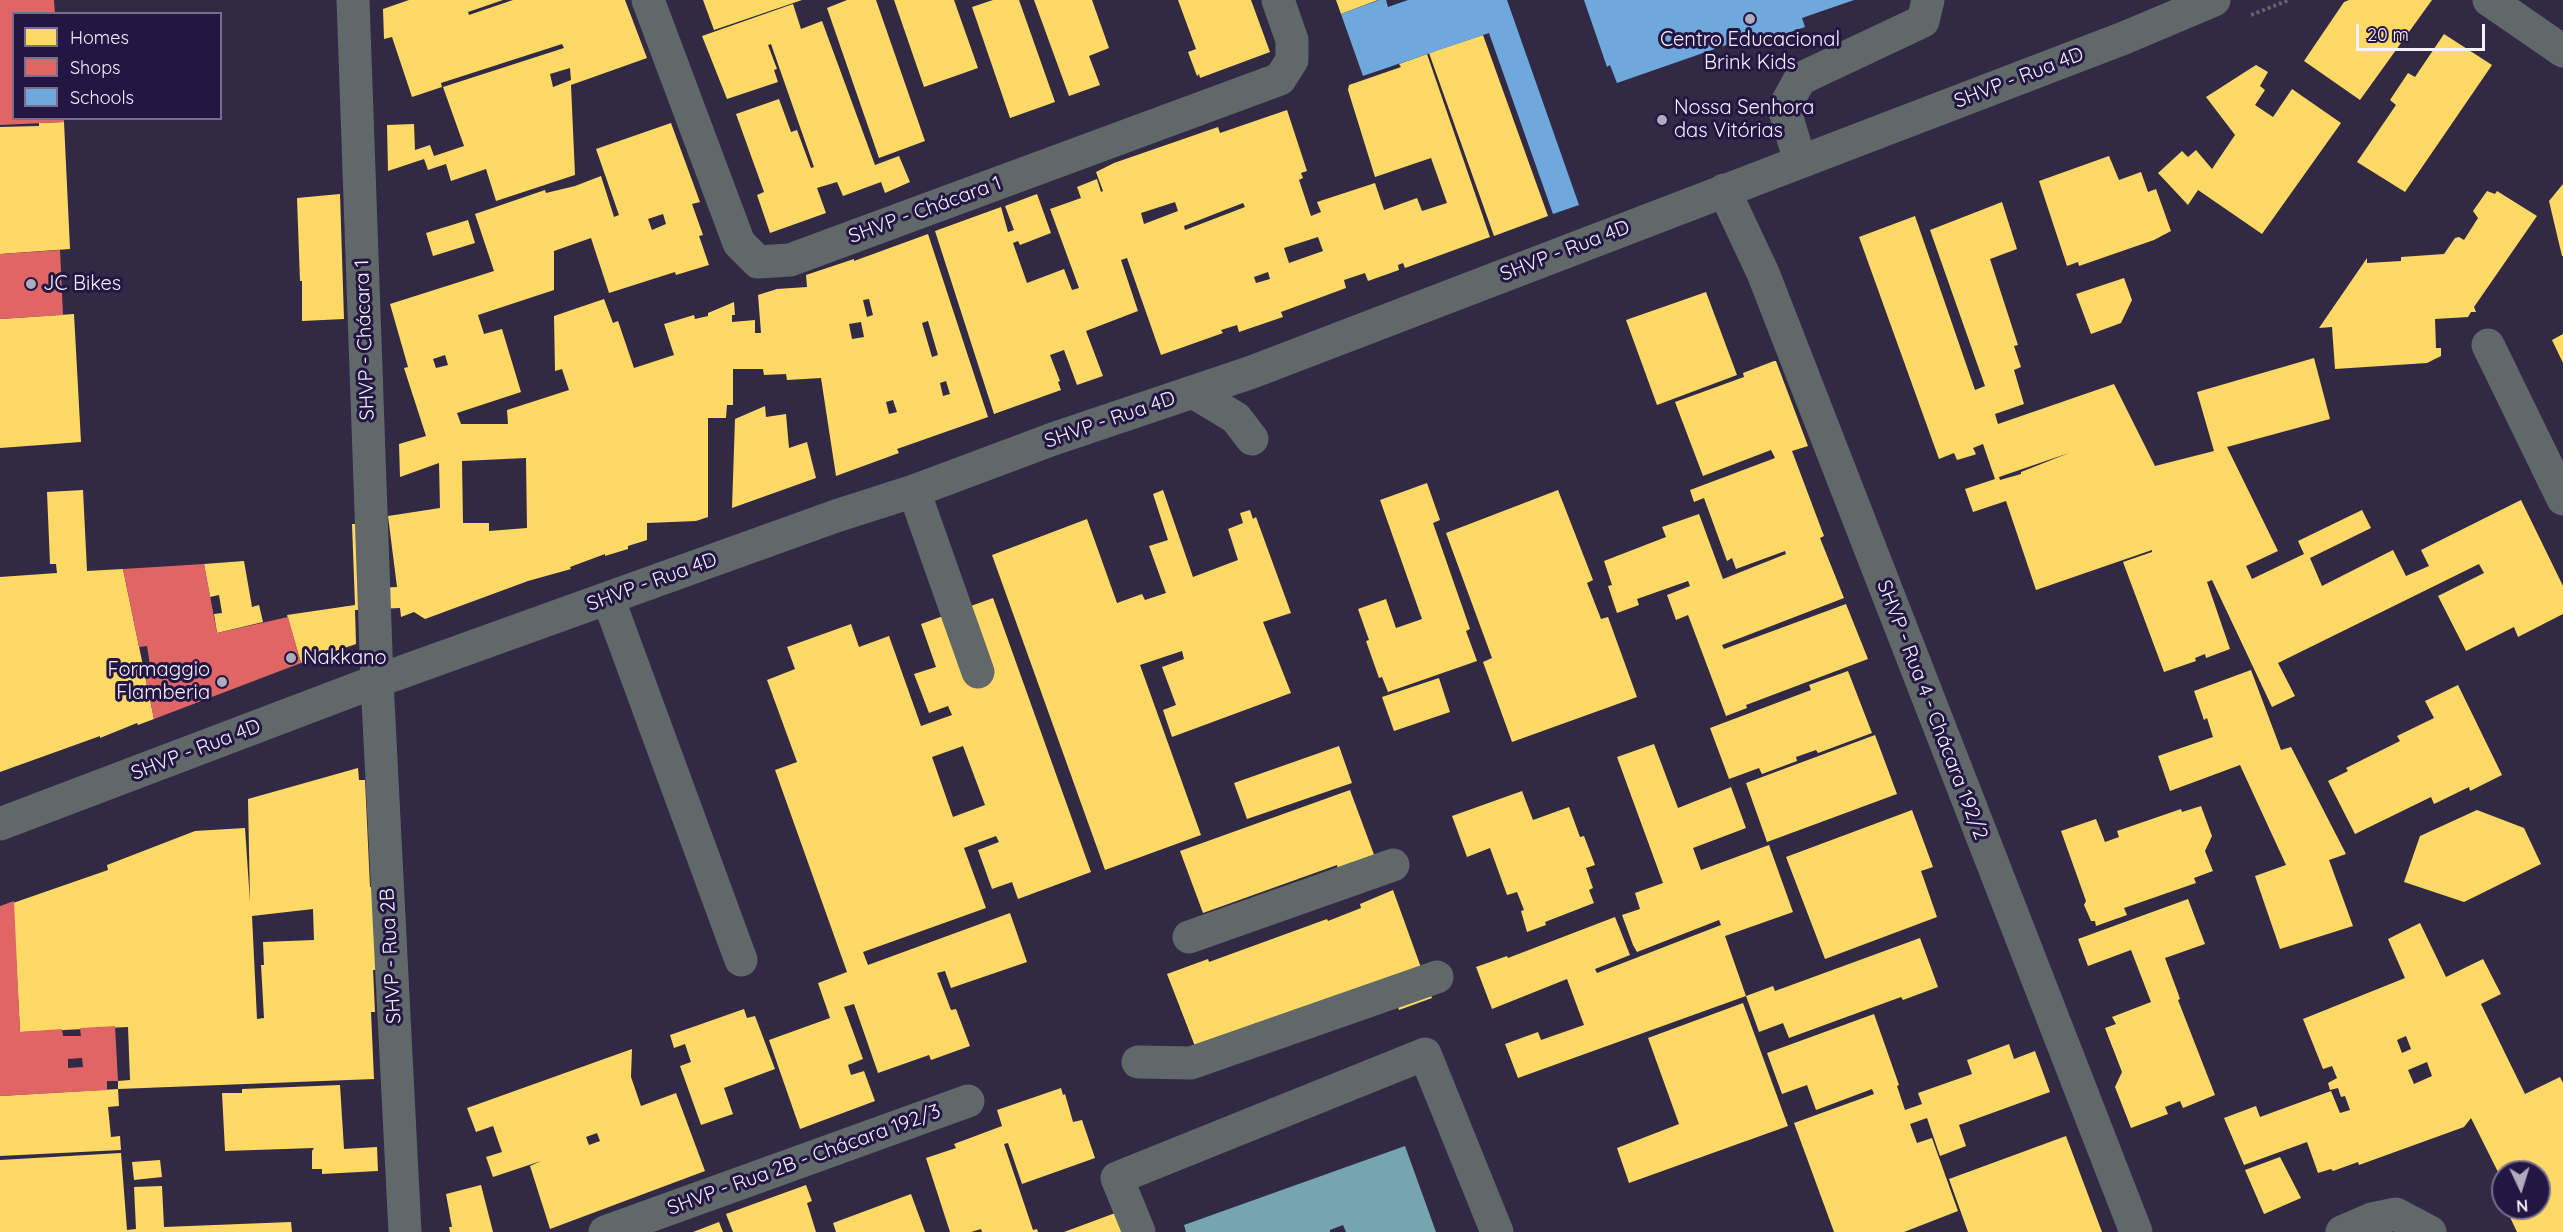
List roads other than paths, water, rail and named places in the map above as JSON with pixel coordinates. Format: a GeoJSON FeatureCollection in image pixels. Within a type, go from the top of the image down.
{"type":"FeatureCollection","features":[{"type":"Feature","properties":{"kind":"street","name":"SHVP - Chácara 1"},"geometry":{"type":"LineString","coordinates":[[353,0],[377,681]]}},
{"type":"Feature","properties":{"kind":"street","name":"SHVP - Chácara 1"},"geometry":{"type":"LineString","coordinates":[[648,0],[739,243],[758,262],[790,260],[1280,79],[1292,60],[1292,40],[1278,0]]}},
{"type":"Feature","properties":{"kind":"street"},"geometry":{"type":"LineString","coordinates":[[1800,161],[1784,108],[1800,80],[1923,21],[1928,0]]}},
{"type":"Feature","properties":{"kind":"street","name":"SHVP - Rua 4D"},"geometry":{"type":"LineString","coordinates":[[0,824],[377,681],[836,516],[914,491],[1053,439],[1252,372],[2124,38],[2214,0]]}},
{"type":"Feature","properties":{"kind":"street"},"geometry":{"type":"LineString","coordinates":[[2489,0],[2563,51]]}},
{"type":"Feature","properties":{"kind":"street","name":"SHVP - Rua 4 - Chácara 192/2"},"geometry":{"type":"LineString","coordinates":[[1724,190],[1762,273],[2136,1232]]}},
{"type":"Feature","properties":{"kind":"street"},"geometry":{"type":"LineString","coordinates":[[2488,345],[2563,499]]}},
{"type":"Feature","properties":{"kind":"street"},"geometry":{"type":"LineString","coordinates":[[1193,392],[1236,418],[1252,439],[1246,413],[1252,372]]}},
{"type":"Feature","properties":{"kind":"street"},"geometry":{"type":"LineString","coordinates":[[914,491],[978,672]]}},
{"type":"Feature","properties":{"kind":"street"},"geometry":{"type":"LineString","coordinates":[[608,598],[741,960]]}},
{"type":"Feature","properties":{"kind":"street","name":"SHVP - Rua 2B"},"geometry":{"type":"LineString","coordinates":[[377,681],[405,1232]]}},
{"type":"Feature","properties":{"kind":"street"},"geometry":{"type":"LineString","coordinates":[[1189,937],[1394,865]]}},
{"type":"Feature","properties":{"kind":"street"},"geometry":{"type":"LineString","coordinates":[[1138,1062],[1191,1063],[1437,977]]}},
{"type":"Feature","properties":{"kind":"street"},"geometry":{"type":"LineString","coordinates":[[1139,1232],[1118,1178],[1425,1054],[1497,1232]]}},
{"type":"Feature","properties":{"kind":"street","name":"SHVP - Rua 2B - Chácara 192/3"},"geometry":{"type":"LineString","coordinates":[[605,1232],[968,1101]]}},
{"type":"Feature","properties":{"kind":"street"},"geometry":{"type":"LineString","coordinates":[[2342,1232],[2372,1219],[2396,1214],[2430,1232]]}},
{"type":"Feature","properties":{"kind":"place","name":"Centro Educacional Brink Kids"},"geometry":{"type":"Point","coordinates":[1750,19]}},
{"type":"Feature","properties":{"kind":"place","name":"Nossa Senhora das Vitórias"},"geometry":{"type":"Point","coordinates":[1662,120]}},
{"type":"Feature","properties":{"kind":"place","name":"JC Bikes"},"geometry":{"type":"Point","coordinates":[31,284]}},
{"type":"Feature","properties":{"kind":"place","name":"Nakkano"},"geometry":{"type":"Point","coordinates":[291,658]}},
{"type":"Feature","properties":{"kind":"place","name":"Formaggio Flamberia"},"geometry":{"type":"Point","coordinates":[222,682]}}]}
